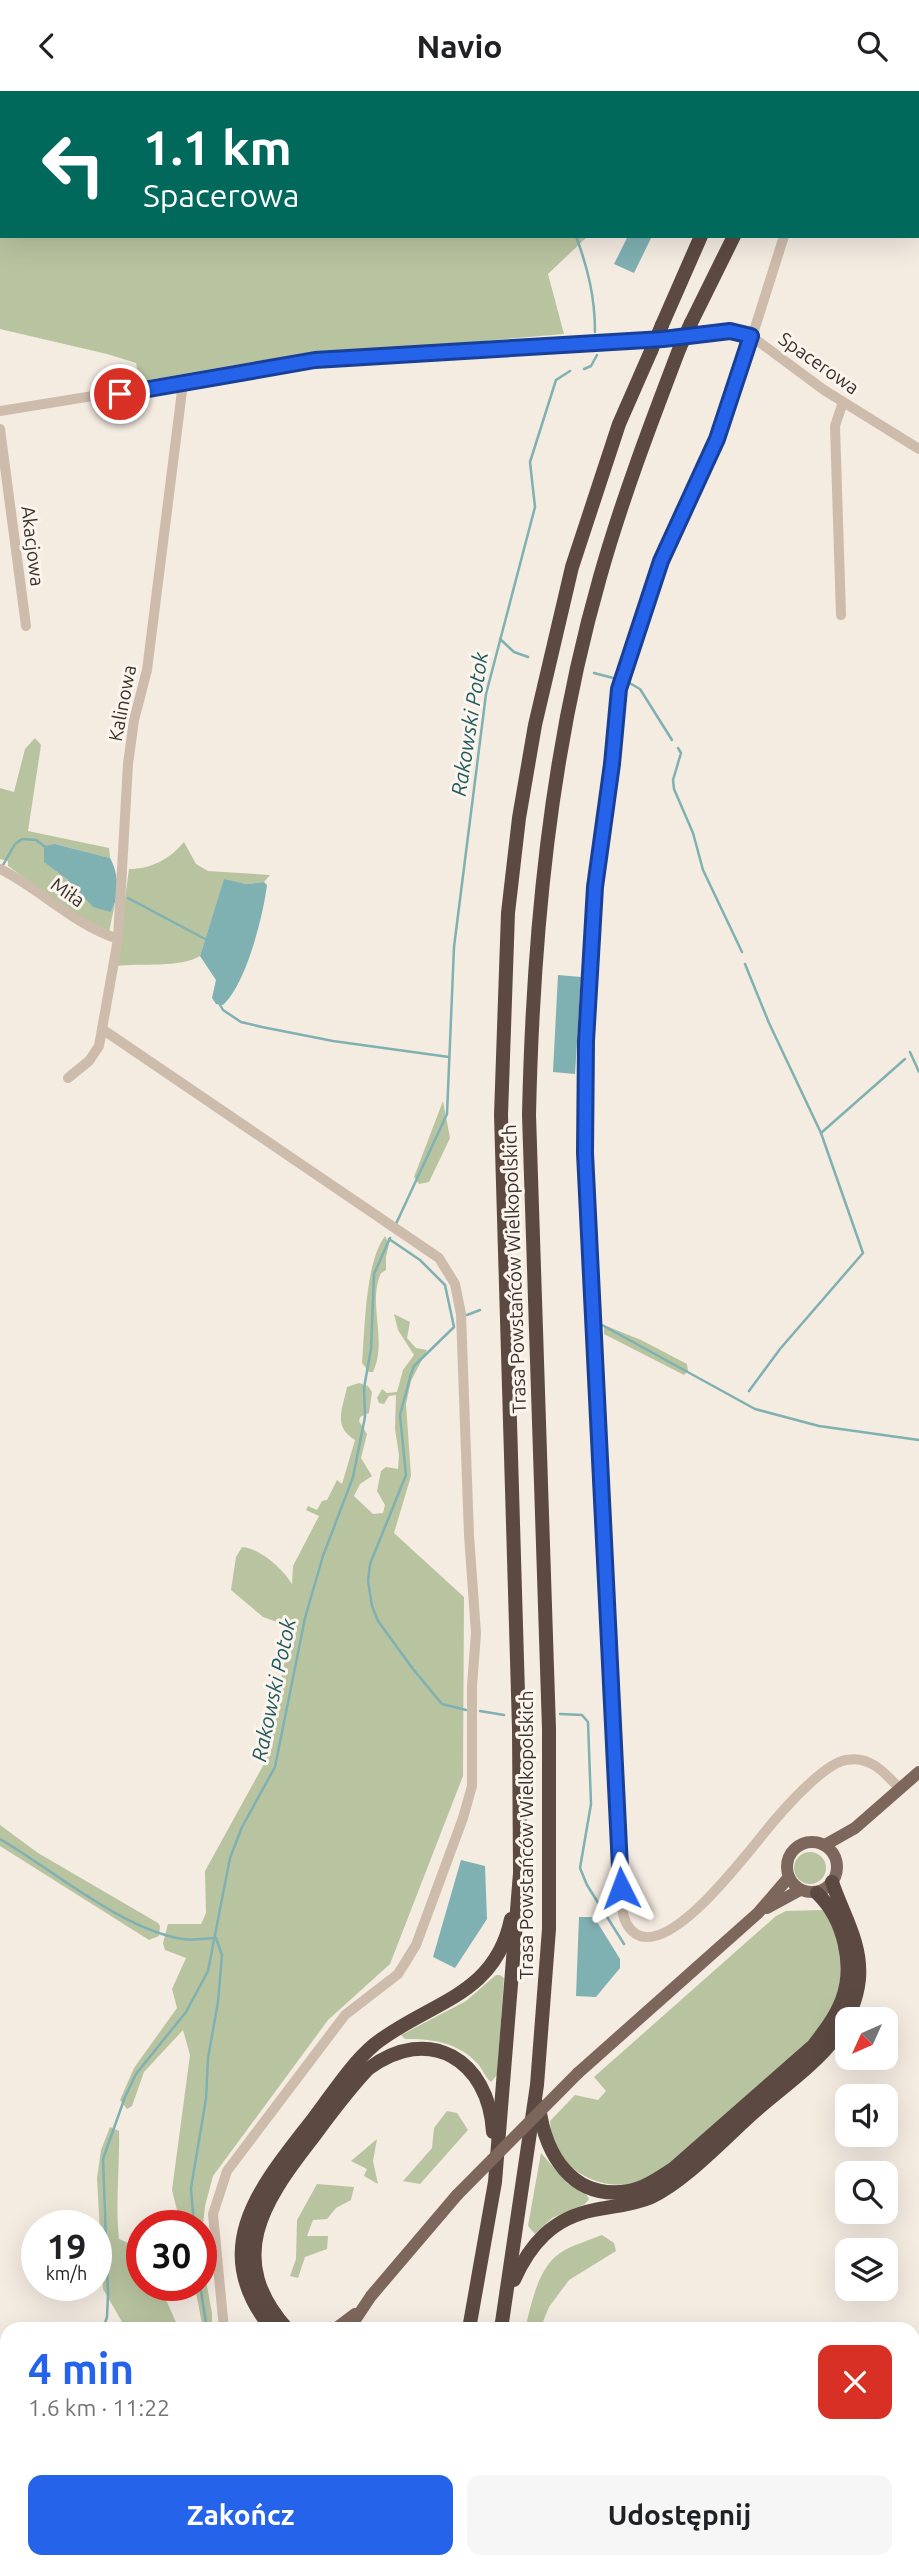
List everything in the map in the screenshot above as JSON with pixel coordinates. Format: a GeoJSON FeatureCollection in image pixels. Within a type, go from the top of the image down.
{"type":"FeatureCollection","features":[{"type":"Feature","properties":{"kind":"highway","name":"Trasa Powstańców Wielkopolskich"},"geometry":{"type":"LineString","coordinates":[[470,2322],[495,2182],[520,1873],[519,1728],[501,1115],[508,913],[519,818],[535,725],[572,567],[619,424],[700,238]]}},
{"type":"Feature","properties":{"kind":"highway","name":"Trasa Powstańców Wielkopolskich"},"geometry":{"type":"LineString","coordinates":[[502,2322],[508,2294],[537,2085],[549,1929],[549,1729],[529,1115],[531,1013],[538,917],[552,809],[581,651],[600,576],[644,440],[680,347],[733,238]]}},
{"type":"Feature","properties":{"kind":"highway"},"geometry":{"type":"LineString","coordinates":[[267,2322],[256,2307],[244,2276],[242,2237],[252,2204],[280,2162],[362,2057],[390,2034],[464,1991],[479,1980],[491,1966],[509,1929],[520,1873]]}},
{"type":"Feature","properties":{"kind":"highway"},"geometry":{"type":"LineString","coordinates":[[508,2294],[524,2258],[536,2241],[556,2224],[575,2215],[639,2202],[668,2187],[809,2064],[836,2037],[850,2014],[857,1992],[859,1962],[854,1934],[832,1882]]}},
{"type":"Feature","properties":{"kind":"highway"},"geometry":{"type":"LineString","coordinates":[[537,2085],[542,2131],[548,2147],[567,2173],[579,2181],[591,2188],[628,2191],[647,2185],[673,2169],[813,2046],[830,2024],[843,1999],[848,1972],[846,1947],[828,1904],[817,1893]]}},
{"type":"Feature","properties":{"kind":"highway"},"geometry":{"type":"LineString","coordinates":[[282,2322],[264,2296],[257,2277],[253,2258],[257,2225],[275,2188],[300,2153],[354,2083],[383,2057],[418,2047],[439,2050],[457,2058],[470,2069],[481,2082],[489,2100],[495,2182]]}},
{"type":"Feature","properties":{"kind":"main road"},"geometry":{"type":"LineString","coordinates":[[825,1845],[855,1828],[919,1772]]}},
{"type":"Feature","properties":{"kind":"main road"},"geometry":{"type":"LineString","coordinates":[[836,1859],[855,1828]]}},
{"type":"Feature","properties":{"kind":"main road"},"geometry":{"type":"LineString","coordinates":[[758,1913],[800,1890],[817,1893],[832,1882],[837,1867],[836,1859],[825,1845],[808,1841],[793,1849],[786,1863],[789,1877],[800,1890]]}},
{"type":"Feature","properties":{"kind":"main road"},"geometry":{"type":"LineString","coordinates":[[353,2322],[358,2312],[457,2195],[578,2073],[758,1913],[789,1877]]}},
{"type":"Feature","properties":{"kind":"main road"},"geometry":{"type":"LineString","coordinates":[[344,2322],[358,2312]]}},
{"type":"Feature","properties":{"kind":"street"},"geometry":{"type":"LineString","coordinates":[[782,238],[717,439],[661,561],[623,674],[595,887],[586,1041],[585,1153],[624,1918],[635,1933],[647,1937],[659,1936],[676,1926],[734,1873],[783,1810],[837,1763],[850,1759],[867,1761],[881,1769],[900,1789]]}},
{"type":"Feature","properties":{"kind":"street","name":"Spacerowa"},"geometry":{"type":"LineString","coordinates":[[0,411],[315,360],[663,339],[730,331],[751,336],[843,402],[919,449]]}},
{"type":"Feature","properties":{"kind":"street","name":"Kalinowa"},"geometry":{"type":"LineString","coordinates":[[68,1078],[96,1054],[118,939],[125,864],[128,764],[134,720],[147,670],[183,383]]}},
{"type":"Feature","properties":{"kind":"street"},"geometry":{"type":"LineString","coordinates":[[841,615],[834,440],[835,426],[843,402]]}},
{"type":"Feature","properties":{"kind":"street","name":"Akacjowa"},"geometry":{"type":"LineString","coordinates":[[0,429],[26,627]]}},
{"type":"Feature","properties":{"kind":"street","name":"Miła"},"geometry":{"type":"LineString","coordinates":[[0,869],[69,916],[96,932],[118,939]]}},
{"type":"Feature","properties":{"kind":"street"},"geometry":{"type":"LineString","coordinates":[[102,1029],[439,1258],[455,1284],[460,1306],[469,1535],[476,1633],[470,1800],[407,1963],[387,1984],[345,2015],[227,2171],[213,2214],[223,2322]]}},
{"type":"Feature","properties":{"kind":"green space"},"geometry":{"type":"Polygon","coordinates":[[[0,238],[586,238],[548,274],[564,334],[263,360],[139,380],[136,363],[0,329],[0,238]]]}},
{"type":"Feature","properties":{"kind":"green space"},"geometry":{"type":"Polygon","coordinates":[[[35,738],[41,745],[28,831],[109,848],[110,858],[55,844],[67,879],[111,912],[115,904],[109,932],[95,928],[8,866],[8,861],[0,859],[0,788],[14,792],[25,749],[35,738]]]}},
{"type":"Feature","properties":{"kind":"green space"},"geometry":{"type":"Polygon","coordinates":[[[184,842],[196,864],[208,871],[270,875],[264,882],[246,884],[224,880],[200,956],[172,964],[116,966],[129,869],[160,862],[184,842]]]}},
{"type":"Feature","properties":{"kind":"green space"},"geometry":{"type":"Polygon","coordinates":[[[443,1101],[450,1138],[429,1182],[419,1184],[414,1177],[443,1101]]]}},
{"type":"Feature","properties":{"kind":"green space"},"geometry":{"type":"Polygon","coordinates":[[[385,1236],[389,1244],[386,1270],[381,1273],[376,1297],[379,1347],[373,1372],[369,1372],[362,1363],[367,1297],[373,1262],[385,1236]]]}},
{"type":"Feature","properties":{"kind":"green space"},"geometry":{"type":"Polygon","coordinates":[[[394,1314],[410,1322],[407,1338],[416,1348],[427,1350],[411,1381],[406,1404],[411,1476],[394,1533],[464,1597],[463,1776],[390,1964],[328,2020],[213,2176],[205,2210],[177,2210],[172,2190],[190,2055],[183,2030],[144,2072],[132,2106],[127,2109],[120,2100],[134,2068],[177,2008],[172,1989],[186,1958],[165,1950],[163,1943],[168,1924],[201,1924],[206,1913],[205,1871],[264,1764],[287,1649],[289,1621],[283,1624],[263,1617],[231,1590],[236,1557],[242,1547],[256,1551],[277,1566],[292,1584],[293,1566],[319,1516],[306,1510],[308,1506],[317,1510],[322,1501],[327,1500],[337,1480],[342,1484],[355,1440],[348,1435],[341,1423],[342,1411],[347,1387],[359,1383],[368,1386],[372,1392],[369,1413],[360,1417],[359,1421],[367,1434],[361,1458],[372,1476],[360,1484],[354,1496],[373,1514],[383,1513],[385,1505],[377,1491],[381,1471],[386,1467],[398,1469],[396,1395],[389,1396],[384,1404],[379,1403],[377,1398],[382,1389],[387,1393],[397,1392],[403,1370],[414,1355],[398,1330],[394,1314]]]}},
{"type":"Feature","properties":{"kind":"green space"},"geometry":{"type":"Polygon","coordinates":[[[604,1325],[641,1340],[687,1364],[688,1371],[684,1375],[604,1334],[604,1325]]]}},
{"type":"Feature","properties":{"kind":"green space"},"geometry":{"type":"Polygon","coordinates":[[[0,1825],[38,1853],[158,1923],[159,1936],[149,1940],[0,1846],[0,1825]]]}},
{"type":"Feature","properties":{"kind":"green space"},"geometry":{"type":"Polygon","coordinates":[[[810,1852],[821,1857],[826,1868],[821,1879],[810,1884],[799,1879],[794,1868],[799,1857],[810,1852]]]}},
{"type":"Feature","properties":{"kind":"green space"},"geometry":{"type":"Polygon","coordinates":[[[822,1910],[829,1918],[838,1940],[840,1978],[835,2000],[827,2016],[799,2051],[703,2137],[651,2176],[637,2182],[612,2184],[588,2178],[568,2163],[553,2140],[550,2121],[575,2095],[598,2100],[606,2091],[594,2077],[776,1916],[786,1911],[822,1910]]]}},
{"type":"Feature","properties":{"kind":"green space"},"geometry":{"type":"Polygon","coordinates":[[[496,1975],[504,1978],[497,2075],[491,2082],[478,2064],[463,2051],[444,2043],[405,2039],[401,2035],[466,2001],[496,1975]]]}},
{"type":"Feature","properties":{"kind":"green space"},"geometry":{"type":"Polygon","coordinates":[[[447,2111],[457,2113],[468,2130],[420,2184],[403,2181],[432,2148],[434,2128],[447,2111]]]}},
{"type":"Feature","properties":{"kind":"green space"},"geometry":{"type":"Polygon","coordinates":[[[110,2127],[119,2131],[117,2212],[119,2239],[126,2242],[126,2301],[166,2301],[176,2322],[122,2322],[110,2301],[112,2210],[99,2210],[97,2178],[101,2150],[110,2127]]]}},
{"type":"Feature","properties":{"kind":"green space"},"geometry":{"type":"Polygon","coordinates":[[[377,2139],[373,2161],[378,2184],[364,2176],[367,2169],[351,2161],[377,2139]]]}},
{"type":"Feature","properties":{"kind":"green space"},"geometry":{"type":"Polygon","coordinates":[[[541,2153],[567,2183],[586,2194],[589,2199],[585,2204],[552,2218],[535,2234],[528,2226],[541,2153]]]}},
{"type":"Feature","properties":{"kind":"green space"},"geometry":{"type":"Polygon","coordinates":[[[317,2184],[354,2187],[351,2200],[336,2208],[327,2219],[313,2220],[307,2236],[328,2236],[327,2249],[305,2257],[298,2278],[290,2276],[296,2259],[297,2220],[317,2184]]]}},
{"type":"Feature","properties":{"kind":"green space"},"geometry":{"type":"Polygon","coordinates":[[[602,2235],[614,2243],[616,2251],[569,2280],[549,2307],[543,2322],[527,2322],[542,2274],[548,2264],[565,2250],[602,2235]]]}},
{"type":"Feature","properties":{"kind":"green space"},"geometry":{"type":"Polygon","coordinates":[[[198,2301],[210,2301],[212,2322],[202,2322],[198,2301]]]}},
{"type":"Feature","properties":{"kind":"water"},"geometry":{"type":"Polygon","coordinates":[[[627,238],[651,238],[634,273],[614,264],[627,238]]]}},
{"type":"Feature","properties":{"kind":"water"},"geometry":{"type":"Polygon","coordinates":[[[55,844],[110,858],[117,885],[111,912],[93,907],[67,879],[44,862],[44,846],[55,844]]]}},
{"type":"Feature","properties":{"kind":"water"},"geometry":{"type":"Polygon","coordinates":[[[224,879],[246,884],[264,882],[267,885],[262,914],[246,966],[223,1005],[216,1004],[212,998],[216,980],[200,956],[224,879]]]}},
{"type":"Feature","properties":{"kind":"water"},"geometry":{"type":"Polygon","coordinates":[[[558,975],[581,977],[575,1074],[553,1072],[558,975]]]}},
{"type":"Feature","properties":{"kind":"water"},"geometry":{"type":"Polygon","coordinates":[[[461,1860],[485,1866],[487,1919],[455,1968],[433,1957],[461,1860]]]}},
{"type":"Feature","properties":{"kind":"water"},"geometry":{"type":"Polygon","coordinates":[[[579,1917],[594,1917],[620,1959],[620,1968],[596,1997],[576,1996],[579,1917]]]}},
{"type":"Feature","properties":{"kind":"waterway","name":"Rakowski Potok"},"geometry":{"type":"LineString","coordinates":[[577,238],[590,283],[595,332]]}},
{"type":"Feature","properties":{"kind":"waterway","name":"Rakowski Potok"},"geometry":{"type":"LineString","coordinates":[[584,369],[591,366],[597,355]]}},
{"type":"Feature","properties":{"kind":"waterway","name":"Rakowski Potok"},"geometry":{"type":"LineString","coordinates":[[395,1226],[447,1114],[454,947],[486,694],[535,507],[530,462],[556,380],[570,371]]}},
{"type":"Feature","properties":{"kind":"waterway"},"geometry":{"type":"LineString","coordinates":[[500,639],[514,652],[528,657]]}},
{"type":"Feature","properties":{"kind":"waterway"},"geometry":{"type":"LineString","coordinates":[[594,673],[617,679]]}},
{"type":"Feature","properties":{"kind":"waterway"},"geometry":{"type":"LineString","coordinates":[[626,681],[640,689],[672,740]]}},
{"type":"Feature","properties":{"kind":"waterway"},"geometry":{"type":"LineString","coordinates":[[678,748],[681,753],[673,780],[674,789],[693,833],[703,870],[742,952]]}},
{"type":"Feature","properties":{"kind":"waterway","name":"Rakowski Potok"},"geometry":{"type":"LineString","coordinates":[[3,865],[15,844],[22,839],[36,840],[44,846]]}},
{"type":"Feature","properties":{"kind":"waterway","name":"Rakowski Potok"},"geometry":{"type":"LineString","coordinates":[[128,898],[207,940]]}},
{"type":"Feature","properties":{"kind":"waterway"},"geometry":{"type":"LineString","coordinates":[[745,964],[769,1023],[821,1133],[863,1253],[780,1349],[749,1391]]}},
{"type":"Feature","properties":{"kind":"waterway","name":"Rakowski Potok"},"geometry":{"type":"LineString","coordinates":[[219,1003],[223,1010],[241,1022],[262,1027],[333,1041],[449,1057]]}},
{"type":"Feature","properties":{"kind":"waterway"},"geometry":{"type":"LineString","coordinates":[[910,1052],[919,1072]]}},
{"type":"Feature","properties":{"kind":"waterway"},"geometry":{"type":"LineString","coordinates":[[821,1133],[905,1059]]}},
{"type":"Feature","properties":{"kind":"waterway","name":"Rakowski Potok"},"geometry":{"type":"LineString","coordinates":[[105,2322],[108,2294],[103,2159],[136,2074],[186,2012],[208,1971],[230,1858],[242,1827],[275,1767],[305,1618],[323,1556],[353,1477],[365,1417],[364,1388],[371,1349],[374,1274],[390,1238]]}},
{"type":"Feature","properties":{"kind":"waterway"},"geometry":{"type":"LineString","coordinates":[[389,1239],[420,1260],[445,1285],[454,1327],[414,1366],[411,1374],[400,1415],[406,1475],[370,1564],[368,1581],[372,1606],[378,1621],[442,1704],[466,1710]]}},
{"type":"Feature","properties":{"kind":"waterway"},"geometry":{"type":"LineString","coordinates":[[467,1315],[480,1310]]}},
{"type":"Feature","properties":{"kind":"waterway"},"geometry":{"type":"LineString","coordinates":[[602,1325],[755,1409],[819,1426],[919,1440]]}},
{"type":"Feature","properties":{"kind":"waterway"},"geometry":{"type":"LineString","coordinates":[[480,1711],[504,1715]]}},
{"type":"Feature","properties":{"kind":"waterway"},"geometry":{"type":"LineString","coordinates":[[560,1714],[582,1715],[588,1722],[591,1804],[580,1868],[587,1885],[624,1944]]}},
{"type":"Feature","properties":{"kind":"waterway"},"geometry":{"type":"LineString","coordinates":[[0,1839],[113,1912],[137,1924],[183,1939],[216,1938],[222,1955],[218,2002],[191,2188],[193,2210]]}},
{"type":"Feature","properties":{"kind":"waterway"},"geometry":{"type":"LineString","coordinates":[[203,2301],[206,2322]]}},
{"type":"Feature","properties":{"kind":"route"},"geometry":{"type":"LineString","coordinates":[[120,394],[315,360],[663,339],[730,331],[751,336],[717,439],[661,561],[623,674],[595,887],[586,1041],[585,1153],[621,1888]]}}]}
